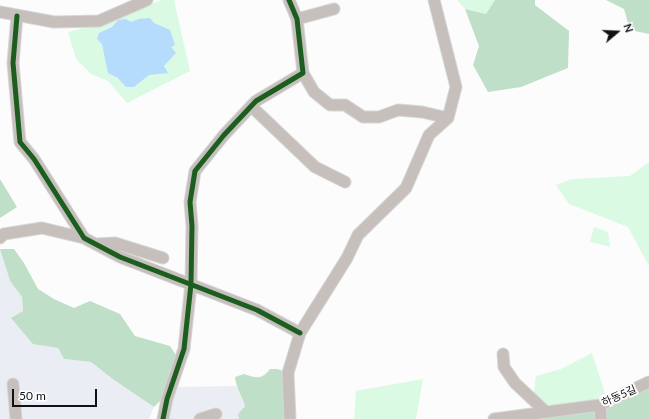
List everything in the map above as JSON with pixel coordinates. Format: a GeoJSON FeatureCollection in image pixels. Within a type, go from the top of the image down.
{"type":"FeatureCollection","features":[{"type":"Feature","properties":{"kind":"street"},"geometry":{"type":"LineString","coordinates":[[8,14],[54,22],[99,21],[147,0]]}},
{"type":"Feature","properties":{"kind":"street"},"geometry":{"type":"LineString","coordinates":[[289,0],[297,19],[303,73],[314,92],[330,105],[345,105],[363,117],[379,117],[398,110],[422,112],[448,118]]}},
{"type":"Feature","properties":{"kind":"street"},"geometry":{"type":"LineString","coordinates":[[290,419],[288,373],[300,333],[346,258],[358,235],[406,188],[429,136],[448,118],[456,87],[434,0]]}},
{"type":"Feature","properties":{"kind":"street"},"geometry":{"type":"LineString","coordinates":[[0,4],[8,14],[20,142],[34,158],[84,238]]}},
{"type":"Feature","properties":{"kind":"street"},"geometry":{"type":"LineString","coordinates":[[297,19],[334,9]]}},
{"type":"Feature","properties":{"kind":"street"},"geometry":{"type":"LineString","coordinates":[[163,419],[167,399],[184,349],[191,284],[192,226],[190,202],[195,171],[224,135],[256,101],[303,73]]}},
{"type":"Feature","properties":{"kind":"street"},"geometry":{"type":"LineString","coordinates":[[251,106],[315,167],[345,182]]}},
{"type":"Feature","properties":{"kind":"street"},"geometry":{"type":"LineString","coordinates":[[0,238],[4,234],[42,228],[84,238],[120,257],[257,310],[300,333]]}},
{"type":"Feature","properties":{"kind":"street"},"geometry":{"type":"LineString","coordinates":[[96,244],[115,243],[162,258]]}},
{"type":"Feature","properties":{"kind":"street"},"geometry":{"type":"LineString","coordinates":[[503,354],[504,367],[515,383],[546,412]]}},
{"type":"Feature","properties":{"kind":"street","name":"하동5길"},"geometry":{"type":"LineString","coordinates":[[494,419],[600,405],[649,382]]}},
{"type":"Feature","properties":{"kind":"street"},"geometry":{"type":"LineString","coordinates":[[13,384],[16,419]]}},
{"type":"Feature","properties":{"kind":"street"},"geometry":{"type":"LineString","coordinates":[[600,405],[601,419]]}},
{"type":"Feature","properties":{"kind":"street"},"geometry":{"type":"LineString","coordinates":[[200,419],[216,414]]}},
{"type":"Feature","properties":{"kind":"shaded area"},"geometry":{"type":"Polygon","coordinates":[[[0,249],[10,281],[22,297],[23,311],[12,318],[58,348],[64,359],[91,362],[114,380],[154,407],[149,419],[0,419],[0,249]]]}},
{"type":"Feature","properties":{"kind":"shaded area"},"geometry":{"type":"Polygon","coordinates":[[[236,386],[245,406],[238,414],[239,419],[169,419],[175,387],[236,386]]]}},
{"type":"Feature","properties":{"kind":"green space"},"geometry":{"type":"Polygon","coordinates":[[[162,0],[174,0],[190,71],[127,103],[108,81],[91,74],[76,59],[68,32],[91,26],[162,0]]]}},
{"type":"Feature","properties":{"kind":"green space"},"geometry":{"type":"Polygon","coordinates":[[[457,0],[495,0],[486,14],[465,9],[457,0]]]}},
{"type":"Feature","properties":{"kind":"green space"},"geometry":{"type":"Polygon","coordinates":[[[495,0],[535,0],[535,5],[569,31],[568,68],[521,87],[488,92],[473,65],[479,46],[465,9],[486,14],[495,0]]]}},
{"type":"Feature","properties":{"kind":"green space"},"geometry":{"type":"Polygon","coordinates":[[[606,0],[649,0],[649,34],[630,30],[624,9],[606,0]]]}},
{"type":"Feature","properties":{"kind":"green space"},"geometry":{"type":"Polygon","coordinates":[[[649,162],[649,266],[628,227],[569,204],[556,185],[572,179],[630,176],[649,162]]]}},
{"type":"Feature","properties":{"kind":"green space"},"geometry":{"type":"Polygon","coordinates":[[[0,179],[17,207],[0,218],[0,179]]]}},
{"type":"Feature","properties":{"kind":"green space"},"geometry":{"type":"Polygon","coordinates":[[[594,227],[608,232],[610,247],[590,242],[594,227]]]}},
{"type":"Feature","properties":{"kind":"green space"},"geometry":{"type":"Polygon","coordinates":[[[0,249],[14,249],[24,263],[38,289],[54,299],[74,308],[90,301],[120,314],[135,336],[170,346],[176,355],[161,400],[154,407],[114,380],[91,362],[64,359],[58,348],[33,344],[11,318],[23,311],[22,297],[10,281],[0,249]]]}},
{"type":"Feature","properties":{"kind":"green space"},"geometry":{"type":"Polygon","coordinates":[[[592,353],[605,393],[593,401],[532,409],[536,376],[561,369],[592,353]]]}},
{"type":"Feature","properties":{"kind":"green space"},"geometry":{"type":"Polygon","coordinates":[[[270,369],[284,371],[286,419],[239,419],[238,414],[245,406],[235,377],[244,374],[258,377],[267,373],[270,369]]]}},
{"type":"Feature","properties":{"kind":"green space"},"geometry":{"type":"Polygon","coordinates":[[[423,379],[416,419],[354,419],[356,391],[423,379]]]}},
{"type":"Feature","properties":{"kind":"green space"},"geometry":{"type":"Polygon","coordinates":[[[649,387],[649,419],[528,419],[649,387]]]}},
{"type":"Feature","properties":{"kind":"water"},"geometry":{"type":"Polygon","coordinates":[[[150,18],[154,23],[170,30],[175,45],[171,47],[176,53],[164,66],[168,73],[149,75],[134,87],[126,87],[118,78],[108,73],[102,44],[97,39],[99,33],[112,27],[118,20],[126,19],[131,22],[139,19],[150,18]]]}},
{"type":"Feature","properties":{"kind":"cycle path"},"geometry":{"type":"LineString","coordinates":[[163,419],[167,399],[184,349],[191,284],[192,226],[190,202],[195,171],[224,135],[256,101],[303,73],[297,19],[289,0]]}},
{"type":"Feature","properties":{"kind":"cycle path"},"geometry":{"type":"LineString","coordinates":[[17,16],[13,63],[20,142],[34,159],[84,238],[120,257],[257,310],[300,333]]}}]}
